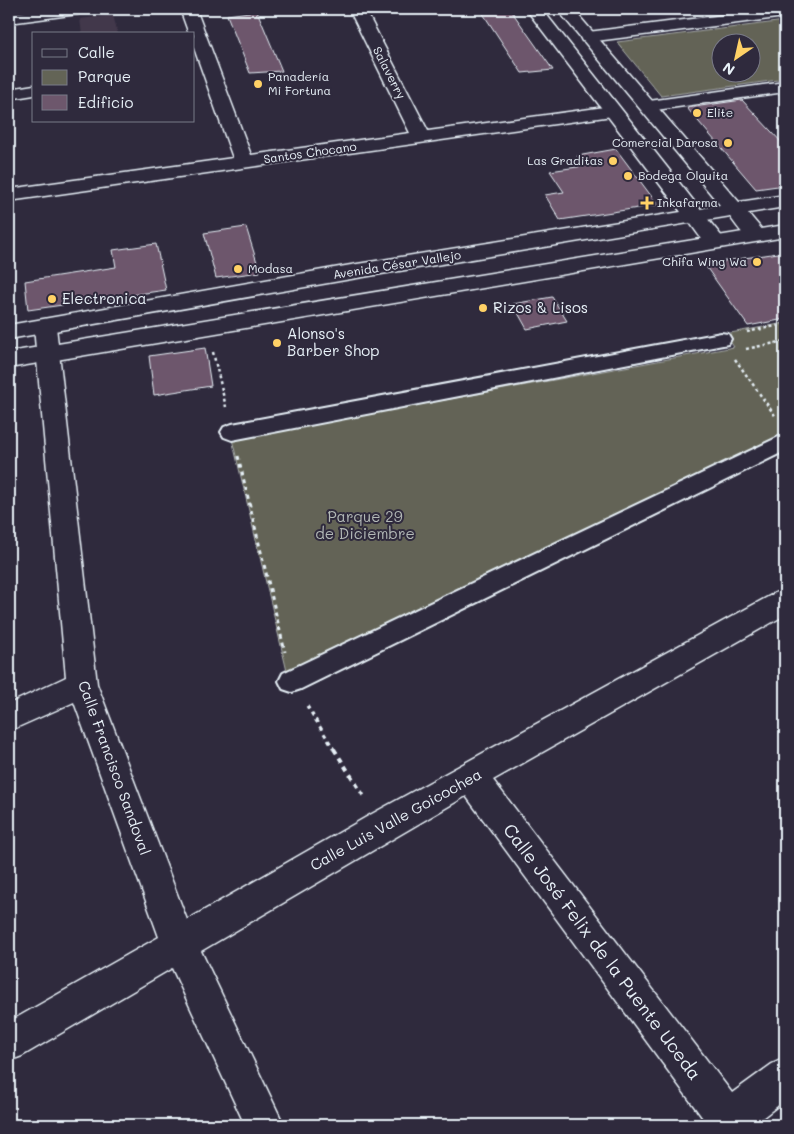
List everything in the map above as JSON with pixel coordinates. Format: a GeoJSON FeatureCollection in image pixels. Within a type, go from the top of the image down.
{"type":"FeatureCollection","features":[{"type":"Feature","properties":{"kind":"street"},"geometry":{"type":"LineString","coordinates":[[9,18],[42,11],[78,9]]}},
{"type":"Feature","properties":{"kind":"street"},"geometry":{"type":"LineString","coordinates":[[188,9],[193,32]]}},
{"type":"Feature","properties":{"kind":"street","name":"Salaverry"},"geometry":{"type":"LineString","coordinates":[[357,9],[422,138]]}},
{"type":"Feature","properties":{"kind":"street"},"geometry":{"type":"LineString","coordinates":[[534,9],[716,242]]}},
{"type":"Feature","properties":{"kind":"street"},"geometry":{"type":"LineString","coordinates":[[565,9],[757,236]]}},
{"type":"Feature","properties":{"kind":"street"},"geometry":{"type":"LineString","coordinates":[[588,37],[785,12]]}},
{"type":"Feature","properties":{"kind":"street"},"geometry":{"type":"LineString","coordinates":[[195,39],[202,69],[244,162]]}},
{"type":"Feature","properties":{"kind":"street"},"geometry":{"type":"LineString","coordinates":[[649,106],[785,87]]}},
{"type":"Feature","properties":{"kind":"street"},"geometry":{"type":"LineString","coordinates":[[9,94],[32,90]]}},
{"type":"Feature","properties":{"kind":"street","name":"Santos Chocano"},"geometry":{"type":"LineString","coordinates":[[9,195],[612,111]]}},
{"type":"Feature","properties":{"kind":"street","name":"Avenida César Vallejo"},"geometry":{"type":"LineString","coordinates":[[9,360],[46,340],[342,274],[785,202]]}},
{"type":"Feature","properties":{"kind":"street","name":"Avenida César Vallejo"},"geometry":{"type":"LineString","coordinates":[[9,332],[46,340],[207,326],[785,231]]}},
{"type":"Feature","properties":{"kind":"street","name":"Calle Francisco Sandoval"},"geometry":{"type":"LineString","coordinates":[[46,340],[82,684],[179,944],[265,1125]]}},
{"type":"Feature","properties":{"kind":"street"},"geometry":{"type":"LineString","coordinates":[[232,432],[726,345]]}},
{"type":"Feature","properties":{"kind":"street"},"geometry":{"type":"LineString","coordinates":[[292,681],[782,432]]}},
{"type":"Feature","properties":{"kind":"street","name":"Calle Luis Valle Goicochea"},"geometry":{"type":"LineString","coordinates":[[9,1043],[382,826],[472,778],[785,602]]}},
{"type":"Feature","properties":{"kind":"street"},"geometry":{"type":"LineString","coordinates":[[9,718],[82,684]]}},
{"type":"Feature","properties":{"kind":"street","name":"Calle José Felix de la Puente Uceda"},"geometry":{"type":"LineString","coordinates":[[472,778],[730,1122]]}},
{"type":"Feature","properties":{"kind":"street"},"geometry":{"type":"LineString","coordinates":[[730,1122],[785,1077]]}},
{"type":"Feature","properties":{"kind":"path"},"geometry":{"type":"LineString","coordinates":[[782,432],[726,345],[728,335],[785,324]]}},
{"type":"Feature","properties":{"kind":"path"},"geometry":{"type":"LineString","coordinates":[[207,326],[292,681],[382,826]]}},
{"type":"Feature","properties":{"kind":"path"},"geometry":{"type":"LineString","coordinates":[[726,345],[785,341]]}},
{"type":"Feature","properties":{"kind":"shaded area"},"geometry":{"type":"Polygon","coordinates":[[[113,15],[117,32],[82,32],[80,19],[113,15]]]}},
{"type":"Feature","properties":{"kind":"green space"},"geometry":{"type":"Polygon","coordinates":[[[785,21],[785,79],[661,96],[617,42],[785,21]]]}},
{"type":"Feature","properties":{"kind":"green space","name":"Parque 29 de Diciembre"},"geometry":{"type":"Polygon","coordinates":[[[785,323],[785,444],[290,684],[232,439],[734,347],[725,334],[785,323]]]}},
{"type":"Feature","properties":{"kind":"building"},"geometry":{"type":"Polygon","coordinates":[[[480,9],[510,9],[553,70],[522,73],[480,9]]]}},
{"type":"Feature","properties":{"kind":"building"},"geometry":{"type":"Polygon","coordinates":[[[257,11],[282,71],[250,73],[227,15],[257,11]]]}},
{"type":"Feature","properties":{"kind":"building"},"geometry":{"type":"Polygon","coordinates":[[[742,100],[785,146],[785,185],[756,189],[687,108],[742,100]]]}},
{"type":"Feature","properties":{"kind":"building"},"geometry":{"type":"Polygon","coordinates":[[[616,149],[658,205],[560,220],[545,195],[564,192],[550,171],[584,166],[577,156],[616,149]]]}},
{"type":"Feature","properties":{"kind":"building"},"geometry":{"type":"Polygon","coordinates":[[[246,227],[260,272],[216,278],[204,233],[246,227]]]}},
{"type":"Feature","properties":{"kind":"building"},"geometry":{"type":"Polygon","coordinates":[[[156,244],[166,290],[28,310],[25,281],[116,267],[113,250],[156,244]]]}},
{"type":"Feature","properties":{"kind":"building"},"geometry":{"type":"Polygon","coordinates":[[[785,252],[785,319],[748,326],[704,264],[785,252]]]}},
{"type":"Feature","properties":{"kind":"building"},"geometry":{"type":"Polygon","coordinates":[[[552,297],[567,321],[527,329],[513,304],[552,297]]]}},
{"type":"Feature","properties":{"kind":"building"},"geometry":{"type":"Polygon","coordinates":[[[205,348],[211,386],[154,395],[149,356],[205,348]]]}},
{"type":"Feature","properties":{"kind":"place","name":"Panadería Mi Fortuna"},"geometry":{"type":"Point","coordinates":[258,84]}},
{"type":"Feature","properties":{"kind":"place","name":"Elite"},"geometry":{"type":"Point","coordinates":[697,113]}},
{"type":"Feature","properties":{"kind":"place","name":"Comercial Darosa"},"geometry":{"type":"Point","coordinates":[728,143]}},
{"type":"Feature","properties":{"kind":"place","name":"Las Graditas"},"geometry":{"type":"Point","coordinates":[613,161]}},
{"type":"Feature","properties":{"kind":"place","name":"Bodega Olguita"},"geometry":{"type":"Point","coordinates":[628,176]}},
{"type":"Feature","properties":{"kind":"place","name":"Inkafarma"},"geometry":{"type":"Point","coordinates":[647,203]}},
{"type":"Feature","properties":{"kind":"place","name":"Chifa Wing Wa"},"geometry":{"type":"Point","coordinates":[757,262]}},
{"type":"Feature","properties":{"kind":"place","name":"Modasa"},"geometry":{"type":"Point","coordinates":[238,269]}},
{"type":"Feature","properties":{"kind":"place","name":"Electronica"},"geometry":{"type":"Point","coordinates":[52,299]}},
{"type":"Feature","properties":{"kind":"place","name":"Rizos & Lisos"},"geometry":{"type":"Point","coordinates":[483,308]}},
{"type":"Feature","properties":{"kind":"place","name":"Alonso's Barber Shop"},"geometry":{"type":"Point","coordinates":[277,343]}}]}
